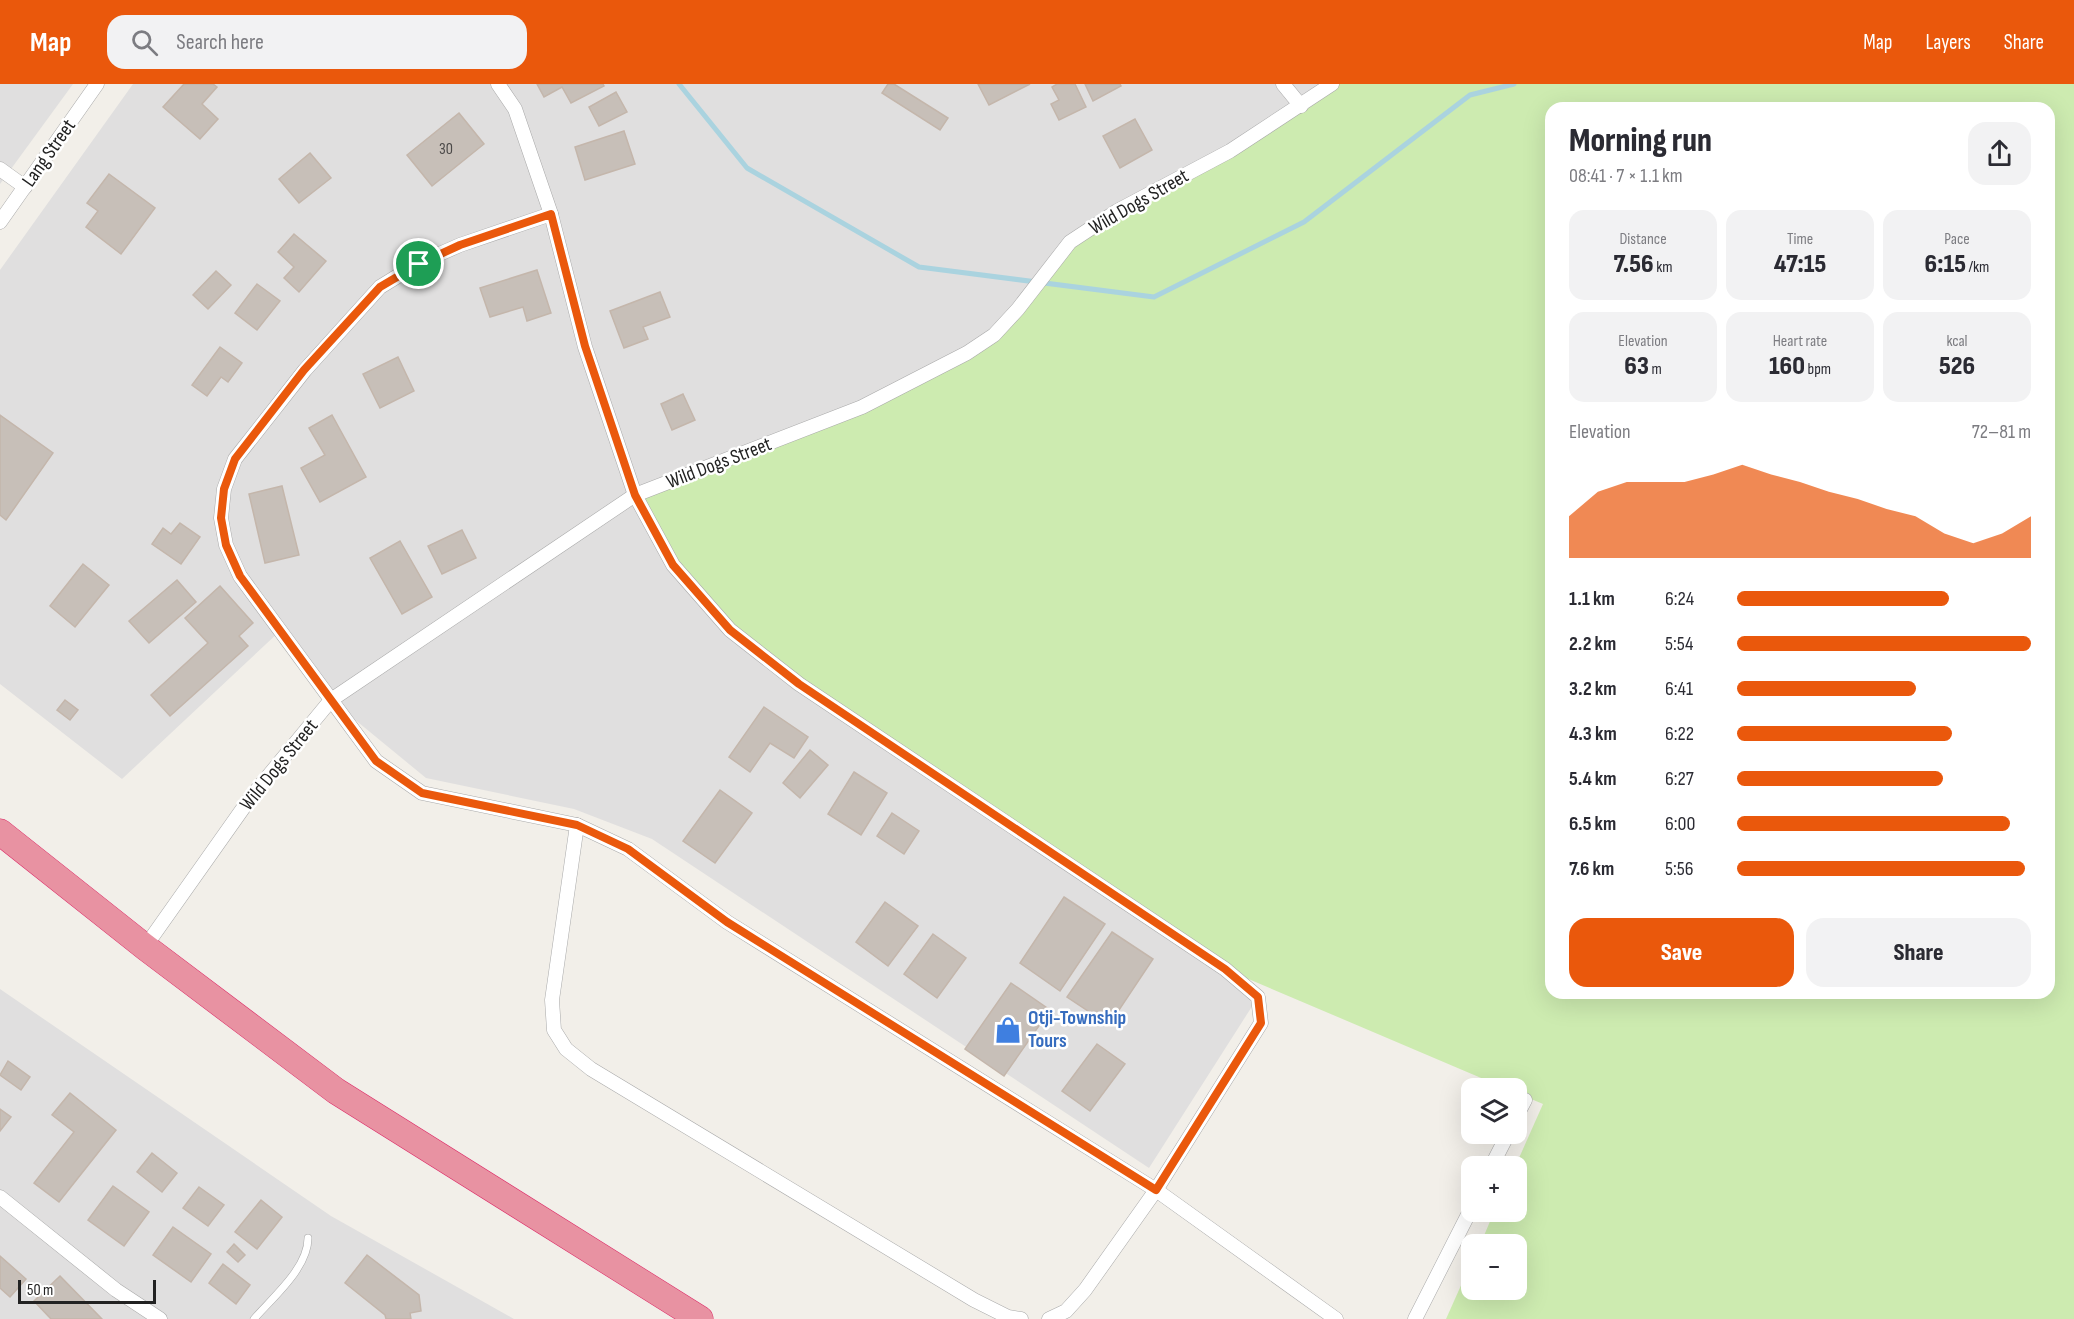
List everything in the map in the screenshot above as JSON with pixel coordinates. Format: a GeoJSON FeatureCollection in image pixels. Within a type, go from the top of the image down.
{"type":"FeatureCollection","features":[{"type":"Feature","properties":{"kind":"highway"},"geometry":{"type":"LineString","coordinates":[[0,832],[145,947],[336,1091],[700,1319]]}},
{"type":"Feature","properties":{"kind":"street","name":"Lang Street"},"geometry":{"type":"LineString","coordinates":[[0,222],[97,84]]}},
{"type":"Feature","properties":{"kind":"street"},"geometry":{"type":"LineString","coordinates":[[498,84],[515,109],[551,214],[585,346],[635,495],[673,565],[730,630],[799,684],[1225,969],[1258,997],[1261,1023],[1156,1190],[1085,1290],[1066,1311],[1049,1319]]}},
{"type":"Feature","properties":{"kind":"street"},"geometry":{"type":"LineString","coordinates":[[1283,84],[1301,106]]}},
{"type":"Feature","properties":{"kind":"street","name":"Wild Dogs Street"},"geometry":{"type":"LineString","coordinates":[[145,947],[251,797],[330,700],[635,495],[862,407],[967,353],[994,335],[1018,309],[1070,242],[1117,211],[1230,151],[1332,84]]}},
{"type":"Feature","properties":{"kind":"street"},"geometry":{"type":"LineString","coordinates":[[0,169],[25,187]]}},
{"type":"Feature","properties":{"kind":"street"},"geometry":{"type":"LineString","coordinates":[[551,214],[460,245],[419,264],[380,287],[304,370],[235,459],[224,489],[221,518],[226,545],[240,576],[376,761],[422,793],[577,825],[628,849],[727,922],[1156,1190],[1336,1319]]}},
{"type":"Feature","properties":{"kind":"street"},"geometry":{"type":"LineString","coordinates":[[577,825],[552,1000],[554,1030],[566,1049],[591,1069],[974,1300],[1008,1317],[1021,1319]]}},
{"type":"Feature","properties":{"kind":"street"},"geometry":{"type":"LineString","coordinates":[[0,1197],[116,1290],[160,1319]]}},
{"type":"Feature","properties":{"kind":"street"},"geometry":{"type":"LineString","coordinates":[[1415,1319],[1464,1222]]}},
{"type":"Feature","properties":{"kind":"lane"},"geometry":{"type":"LineString","coordinates":[[254,1319],[292,1275],[308,1249],[308,1238]]}},
{"type":"Feature","properties":{"kind":"shaded area"},"geometry":{"type":"Polygon","coordinates":[[[0,84],[73,84],[0,184],[0,84]]]}},
{"type":"Feature","properties":{"kind":"shaded area"},"geometry":{"type":"Polygon","coordinates":[[[133,84],[1332,84],[994,335],[862,407],[1258,997],[1149,1168],[652,839],[574,809],[426,778],[331,700],[280,631],[122,779],[0,684],[0,270],[133,84]]]}},
{"type":"Feature","properties":{"kind":"shaded area"},"geometry":{"type":"Polygon","coordinates":[[[0,989],[331,1216],[514,1319],[0,1319],[0,989]]]}},
{"type":"Feature","properties":{"kind":"green space"},"geometry":{"type":"Polygon","coordinates":[[[1332,84],[2074,84],[2074,1319],[1446,1319],[1461,1285],[1461,1300],[1527,1300],[1527,1234],[1485,1234],[1490,1222],[1527,1222],[1527,1156],[1520,1156],[1543,1104],[1527,1097],[1527,1078],[1481,1078],[1225,969],[730,630],[673,565],[635,495],[862,407],[994,335],[1070,242],[1332,84]]]}},
{"type":"Feature","properties":{"kind":"building"},"geometry":{"type":"Polygon","coordinates":[[[184,84],[213,84],[217,87],[202,104],[218,119],[200,139],[163,107],[184,84]]]}},
{"type":"Feature","properties":{"kind":"building"},"geometry":{"type":"Polygon","coordinates":[[[537,84],[603,84],[604,86],[571,103],[562,87],[544,97],[537,84]]]}},
{"type":"Feature","properties":{"kind":"building"},"geometry":{"type":"Polygon","coordinates":[[[888,84],[894,84],[948,118],[940,130],[882,93],[888,84]]]}},
{"type":"Feature","properties":{"kind":"building"},"geometry":{"type":"Polygon","coordinates":[[[978,84],[1030,84],[989,105],[978,84]]]}},
{"type":"Feature","properties":{"kind":"building"},"geometry":{"type":"Polygon","coordinates":[[[1057,84],[1075,84],[1086,107],[1059,120],[1051,104],[1059,100],[1052,87],[1057,84]]]}},
{"type":"Feature","properties":{"kind":"building"},"geometry":{"type":"Polygon","coordinates":[[[1085,84],[1120,84],[1121,86],[1093,101],[1085,84]]]}},
{"type":"Feature","properties":{"kind":"building"},"geometry":{"type":"Polygon","coordinates":[[[616,92],[627,112],[599,126],[589,107],[616,92]]]}},
{"type":"Feature","properties":{"kind":"building"},"geometry":{"type":"Polygon","coordinates":[[[459,113],[484,144],[432,186],[407,155],[459,113]]]}},
{"type":"Feature","properties":{"kind":"building"},"geometry":{"type":"Polygon","coordinates":[[[1135,119],[1152,150],[1120,168],[1103,136],[1135,119]]]}},
{"type":"Feature","properties":{"kind":"building"},"geometry":{"type":"Polygon","coordinates":[[[624,131],[635,164],[585,180],[575,147],[624,131]]]}},
{"type":"Feature","properties":{"kind":"building"},"geometry":{"type":"Polygon","coordinates":[[[310,153],[331,178],[299,203],[279,179],[310,153]]]}},
{"type":"Feature","properties":{"kind":"building"},"geometry":{"type":"Polygon","coordinates":[[[109,174],[155,208],[121,254],[86,227],[98,211],[87,203],[109,174]]]}},
{"type":"Feature","properties":{"kind":"building"},"geometry":{"type":"Polygon","coordinates":[[[294,234],[326,261],[299,292],[284,278],[294,267],[278,252],[294,234]]]}},
{"type":"Feature","properties":{"kind":"building"},"geometry":{"type":"Polygon","coordinates":[[[537,270],[551,313],[527,321],[523,307],[490,317],[480,288],[537,270]]]}},
{"type":"Feature","properties":{"kind":"building"},"geometry":{"type":"Polygon","coordinates":[[[216,271],[231,285],[208,309],[193,295],[216,271]]]}},
{"type":"Feature","properties":{"kind":"building"},"geometry":{"type":"Polygon","coordinates":[[[257,284],[280,301],[257,330],[235,313],[257,284]]]}},
{"type":"Feature","properties":{"kind":"building"},"geometry":{"type":"Polygon","coordinates":[[[660,292],[670,317],[643,327],[648,339],[624,348],[610,311],[660,292]]]}},
{"type":"Feature","properties":{"kind":"building"},"geometry":{"type":"Polygon","coordinates":[[[220,347],[242,363],[228,382],[221,377],[207,396],[192,385],[220,347]]]}},
{"type":"Feature","properties":{"kind":"building"},"geometry":{"type":"Polygon","coordinates":[[[398,357],[414,391],[380,408],[363,374],[398,357]]]}},
{"type":"Feature","properties":{"kind":"building"},"geometry":{"type":"Polygon","coordinates":[[[683,394],[695,420],[672,430],[661,404],[683,394]]]}},
{"type":"Feature","properties":{"kind":"building"},"geometry":{"type":"Polygon","coordinates":[[[0,415],[53,453],[6,520],[0,515],[0,415]]]}},
{"type":"Feature","properties":{"kind":"building"},"geometry":{"type":"Polygon","coordinates":[[[332,415],[366,477],[320,502],[301,468],[325,455],[309,428],[332,415]]]}},
{"type":"Feature","properties":{"kind":"building"},"geometry":{"type":"Polygon","coordinates":[[[282,486],[299,555],[265,563],[249,494],[282,486]]]}},
{"type":"Feature","properties":{"kind":"building"},"geometry":{"type":"Polygon","coordinates":[[[180,523],[200,537],[181,564],[152,544],[163,528],[171,534],[180,523]]]}},
{"type":"Feature","properties":{"kind":"building"},"geometry":{"type":"Polygon","coordinates":[[[462,530],[476,558],[442,574],[428,546],[462,530]]]}},
{"type":"Feature","properties":{"kind":"building"},"geometry":{"type":"Polygon","coordinates":[[[400,541],[432,597],[402,614],[370,558],[400,541]]]}},
{"type":"Feature","properties":{"kind":"building"},"geometry":{"type":"Polygon","coordinates":[[[83,564],[109,585],[75,627],[50,606],[83,564]]]}},
{"type":"Feature","properties":{"kind":"building"},"geometry":{"type":"Polygon","coordinates":[[[177,580],[196,602],[149,643],[129,621],[177,580]]]}},
{"type":"Feature","properties":{"kind":"building"},"geometry":{"type":"Polygon","coordinates":[[[220,586],[253,623],[239,636],[248,646],[170,716],[151,695],[208,643],[185,618],[220,586]]]}},
{"type":"Feature","properties":{"kind":"building"},"geometry":{"type":"Polygon","coordinates":[[[65,700],[78,710],[70,720],[57,710],[65,700]]]}},
{"type":"Feature","properties":{"kind":"building"},"geometry":{"type":"Polygon","coordinates":[[[764,707],[808,737],[794,758],[770,743],[750,772],[729,757],[764,707]]]}},
{"type":"Feature","properties":{"kind":"building"},"geometry":{"type":"Polygon","coordinates":[[[810,750],[828,765],[800,798],[783,783],[810,750]]]}},
{"type":"Feature","properties":{"kind":"building"},"geometry":{"type":"Polygon","coordinates":[[[854,772],[887,793],[861,835],[828,814],[854,772]]]}},
{"type":"Feature","properties":{"kind":"building"},"geometry":{"type":"Polygon","coordinates":[[[720,790],[752,813],[715,863],[683,841],[720,790]]]}},
{"type":"Feature","properties":{"kind":"building"},"geometry":{"type":"Polygon","coordinates":[[[892,813],[919,831],[904,854],[877,836],[892,813]]]}},
{"type":"Feature","properties":{"kind":"building"},"geometry":{"type":"Polygon","coordinates":[[[1064,897],[1105,924],[1060,991],[1020,963],[1064,897]]]}},
{"type":"Feature","properties":{"kind":"building"},"geometry":{"type":"Polygon","coordinates":[[[885,902],[918,926],[888,966],[856,942],[885,902]]]}},
{"type":"Feature","properties":{"kind":"building"},"geometry":{"type":"Polygon","coordinates":[[[1112,932],[1153,959],[1109,1025],[1067,997],[1112,932]]]}},
{"type":"Feature","properties":{"kind":"building"},"geometry":{"type":"Polygon","coordinates":[[[933,934],[966,958],[937,998],[904,974],[933,934]]]}},
{"type":"Feature","properties":{"kind":"building"},"geometry":{"type":"Polygon","coordinates":[[[1011,983],[1050,1010],[1004,1076],[965,1049],[1011,983]]]}},
{"type":"Feature","properties":{"kind":"building"},"geometry":{"type":"Polygon","coordinates":[[[1097,1044],[1125,1064],[1090,1111],[1062,1091],[1097,1044]]]}},
{"type":"Feature","properties":{"kind":"building"},"geometry":{"type":"Polygon","coordinates":[[[8,1061],[30,1077],[21,1090],[0,1075],[8,1061]]]}},
{"type":"Feature","properties":{"kind":"building"},"geometry":{"type":"Polygon","coordinates":[[[70,1093],[116,1130],[59,1202],[34,1183],[74,1132],[52,1115],[70,1093]]]}},
{"type":"Feature","properties":{"kind":"building"},"geometry":{"type":"Polygon","coordinates":[[[0,1109],[11,1117],[0,1131],[0,1109]]]}},
{"type":"Feature","properties":{"kind":"building"},"geometry":{"type":"Polygon","coordinates":[[[152,1153],[177,1173],[162,1192],[137,1172],[152,1153]]]}},
{"type":"Feature","properties":{"kind":"building"},"geometry":{"type":"Polygon","coordinates":[[[113,1186],[149,1212],[124,1246],[88,1220],[113,1186]]]}},
{"type":"Feature","properties":{"kind":"building"},"geometry":{"type":"Polygon","coordinates":[[[199,1187],[224,1205],[208,1226],[183,1208],[199,1187]]]}},
{"type":"Feature","properties":{"kind":"building"},"geometry":{"type":"Polygon","coordinates":[[[261,1200],[282,1217],[257,1249],[235,1232],[261,1200]]]}},
{"type":"Feature","properties":{"kind":"building"},"geometry":{"type":"Polygon","coordinates":[[[173,1227],[211,1254],[191,1282],[153,1255],[173,1227]]]}},
{"type":"Feature","properties":{"kind":"building"},"geometry":{"type":"Polygon","coordinates":[[[234,1244],[245,1255],[238,1262],[227,1252],[234,1244]]]}},
{"type":"Feature","properties":{"kind":"building"},"geometry":{"type":"Polygon","coordinates":[[[367,1255],[419,1295],[421,1311],[410,1313],[411,1319],[386,1319],[385,1315],[345,1283],[367,1255]]]}},
{"type":"Feature","properties":{"kind":"building"},"geometry":{"type":"Polygon","coordinates":[[[0,1256],[26,1279],[10,1297],[0,1288],[0,1256]]]}},
{"type":"Feature","properties":{"kind":"building"},"geometry":{"type":"Polygon","coordinates":[[[223,1264],[250,1285],[236,1304],[209,1283],[223,1264]]]}},
{"type":"Feature","properties":{"kind":"building"},"geometry":{"type":"Polygon","coordinates":[[[60,1276],[102,1319],[51,1319],[34,1301],[60,1276]]]}},
{"type":"Feature","properties":{"kind":"waterway"},"geometry":{"type":"LineString","coordinates":[[679,84],[747,168],[919,267],[1154,297],[1304,222],[1470,95],[1514,84]]}},
{"type":"Feature","properties":{"kind":"place","name":"Otji-Township Tours"},"geometry":{"type":"Point","coordinates":[1008,1030]}},
{"type":"Feature","properties":{"kind":"route"},"geometry":{"type":"LineString","coordinates":[[551,214],[585,346],[635,495],[673,565],[730,630],[799,684],[1225,969],[1258,997],[1261,1023],[1243,1056],[1156,1190],[727,922],[628,849],[577,825],[422,793],[376,761],[240,576],[226,545],[221,518],[224,489],[235,459],[304,370],[380,287],[419,264],[460,245],[551,214]]}}]}
